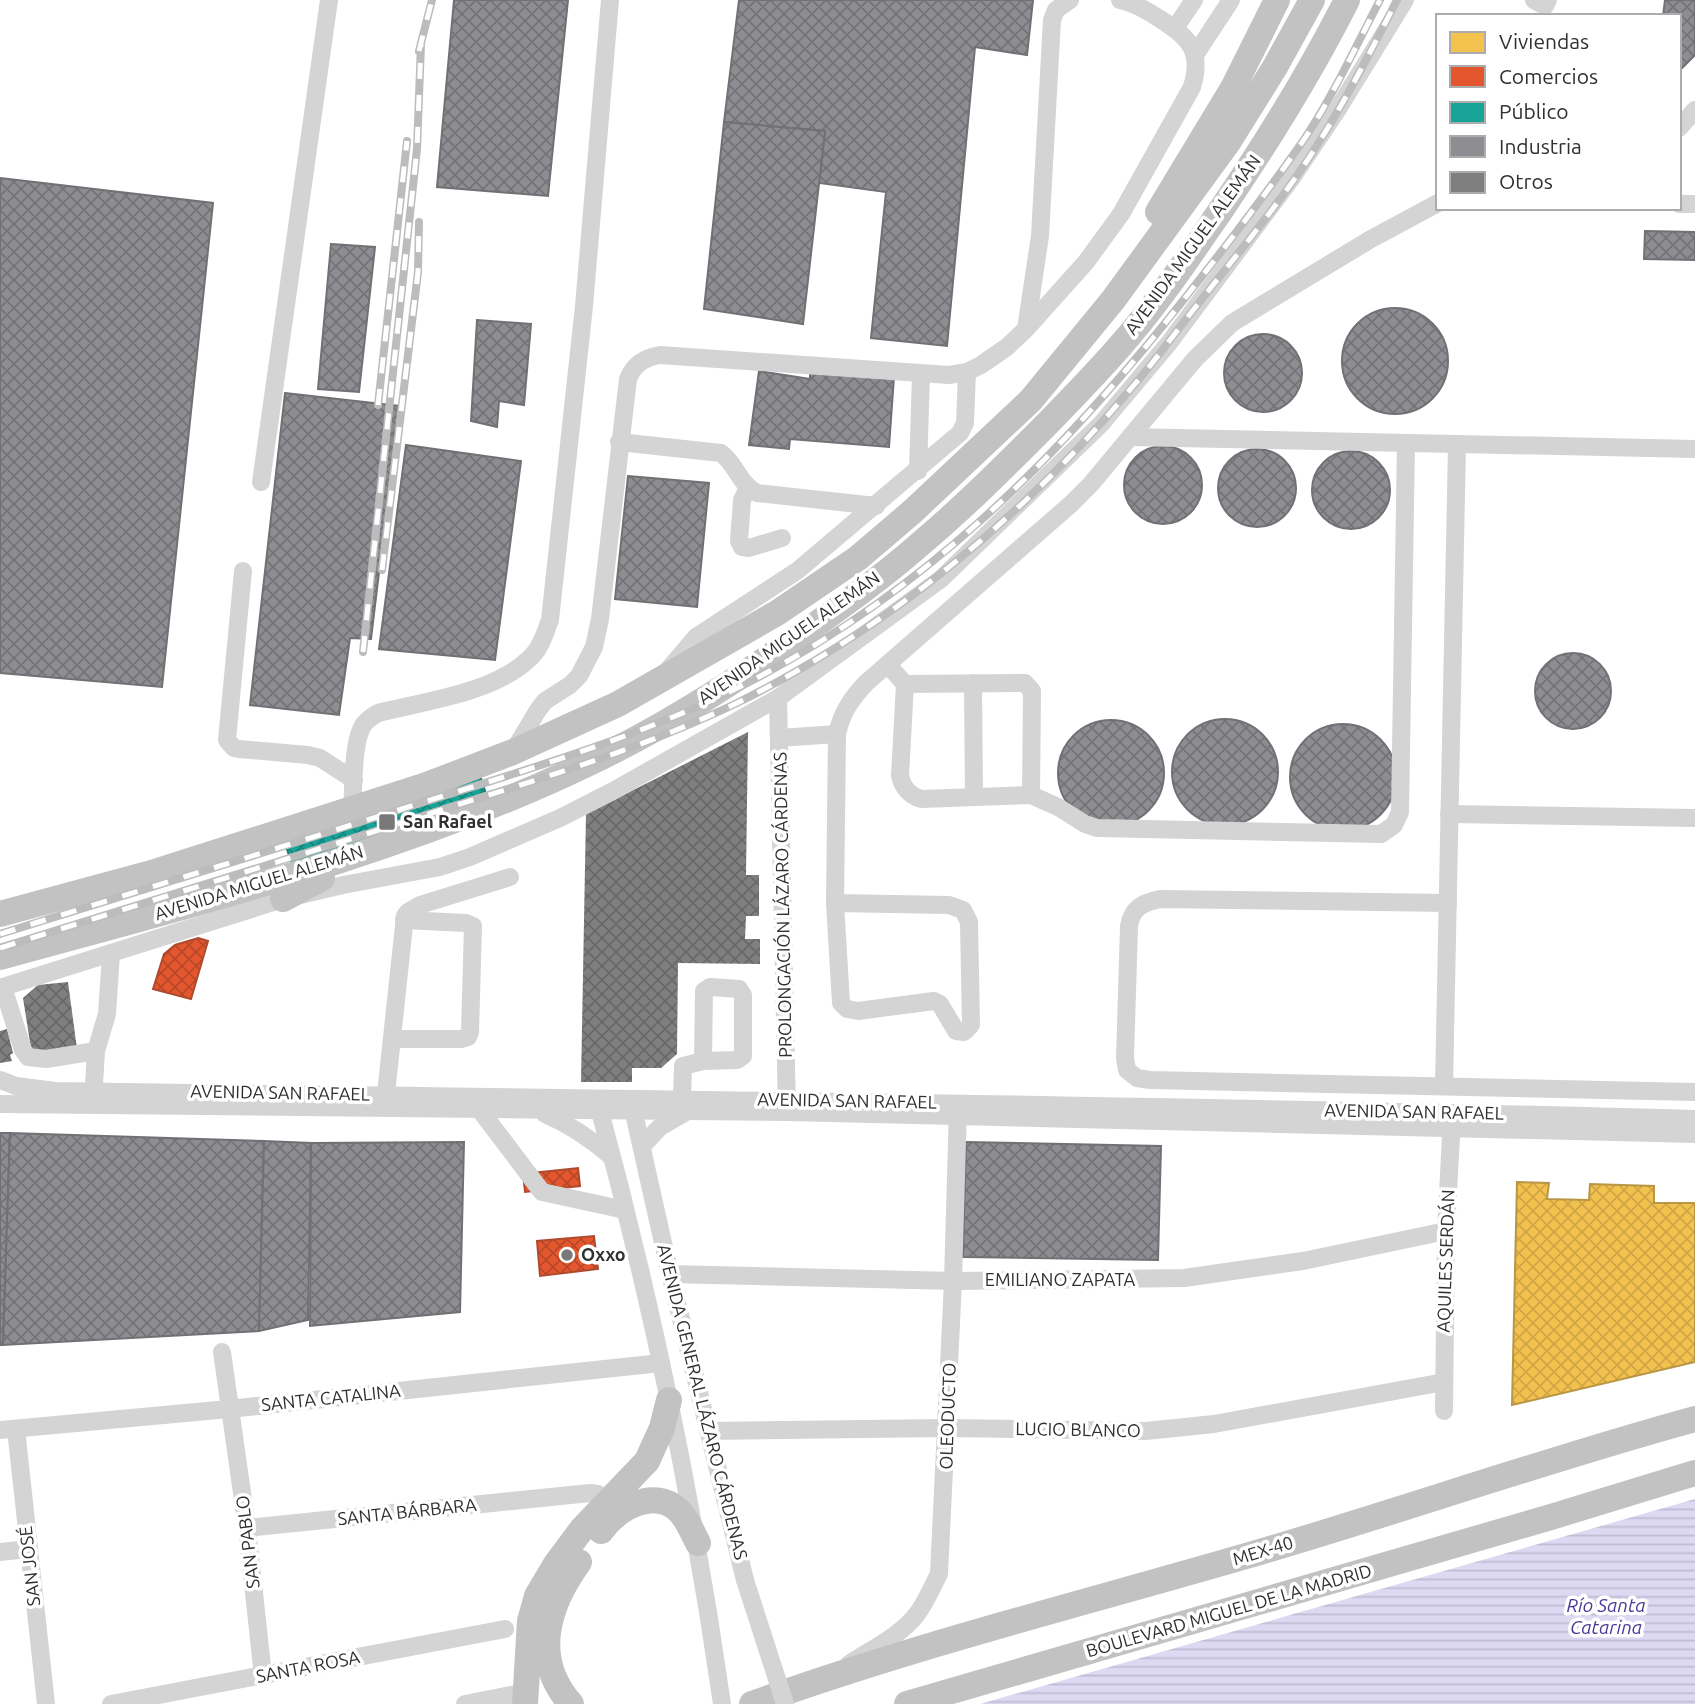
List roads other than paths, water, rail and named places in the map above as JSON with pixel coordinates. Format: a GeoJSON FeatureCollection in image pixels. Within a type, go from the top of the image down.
{"type":"FeatureCollection","features":[{"type":"Feature","properties":{"kind":"highway"},"geometry":{"type":"LineString","coordinates":[[1113,300],[1135,252],[1233,88],[1277,0]]}},
{"type":"Feature","properties":{"kind":"highway","name":"AVENIDA MIGUEL ALEMÁN"},"geometry":{"type":"LineString","coordinates":[[0,914],[155,872],[424,786],[513,752],[618,704],[778,613],[858,558],[914,511],[1031,400],[1113,300],[1229,141],[1312,0]]}},
{"type":"Feature","properties":{"kind":"highway","name":"AVENIDA MIGUEL ALEMÁN"},"geometry":{"type":"LineString","coordinates":[[0,957],[248,889],[382,846],[500,803],[589,763],[655,729],[747,672],[813,626],[916,548],[986,486],[1132,333],[1197,246],[1277,127],[1304,83],[1347,0]]}},
{"type":"Feature","properties":{"kind":"highway"},"geometry":{"type":"LineString","coordinates":[[283,899],[382,846]]}},
{"type":"Feature","properties":{"kind":"highway"},"geometry":{"type":"LineString","coordinates":[[0,929],[100,897],[155,872]]}},
{"type":"Feature","properties":{"kind":"highway"},"geometry":{"type":"LineString","coordinates":[[571,1704],[553,1679],[548,1648],[552,1608],[609,1510],[646,1461],[657,1441],[669,1400]]}},
{"type":"Feature","properties":{"kind":"highway","name":"MEX-40"},"geometry":{"type":"LineString","coordinates":[[829,1676],[1272,1549],[1695,1419]]}},
{"type":"Feature","properties":{"kind":"highway","name":"BOULEVARD MIGUEL DE LA MADRID"},"geometry":{"type":"LineString","coordinates":[[907,1704],[1695,1473]]}},
{"type":"Feature","properties":{"kind":"highway"},"geometry":{"type":"LineString","coordinates":[[526,1698],[530,1621],[537,1596],[582,1529],[609,1510],[650,1501],[667,1503],[680,1511],[698,1543]]}},
{"type":"Feature","properties":{"kind":"highway"},"geometry":{"type":"LineString","coordinates":[[752,1704],[829,1676]]}},
{"type":"Feature","properties":{"kind":"street"},"geometry":{"type":"LineString","coordinates":[[261,482],[329,0]]}},
{"type":"Feature","properties":{"kind":"street"},"geometry":{"type":"LineString","coordinates":[[352,809],[360,731],[368,720],[378,713],[482,686],[512,673],[532,657],[543,640],[550,620],[584,306],[610,0]]}},
{"type":"Feature","properties":{"kind":"street"},"geometry":{"type":"LineString","coordinates":[[1026,329],[1040,236],[1052,20],[1056,10],[1070,0]]}},
{"type":"Feature","properties":{"kind":"street"},"geometry":{"type":"LineString","coordinates":[[513,752],[531,718],[545,701],[575,680],[594,647],[600,619],[628,379],[636,365],[650,356],[660,355],[950,375],[967,372],[1007,347],[1086,262],[1121,214],[1192,87],[1197,65],[1190,43],[1175,28],[1144,9],[1120,0]]}},
{"type":"Feature","properties":{"kind":"street"},"geometry":{"type":"LineString","coordinates":[[1175,28],[1194,0]]}},
{"type":"Feature","properties":{"kind":"street"},"geometry":{"type":"LineString","coordinates":[[1195,55],[1231,0]]}},
{"type":"Feature","properties":{"kind":"street","name":"AVENIDA MIGUEL ALEMÁN"},"geometry":{"type":"LineString","coordinates":[[1,987],[283,899],[440,867],[470,857],[614,791],[778,698],[941,579],[1101,424],[1169,343],[1298,169],[1405,0]]}},
{"type":"Feature","properties":{"kind":"street"},"geometry":{"type":"LineString","coordinates":[[1681,126],[1695,110]]}},
{"type":"Feature","properties":{"kind":"street"},"geometry":{"type":"LineString","coordinates":[[835,903],[950,905],[963,910],[969,922],[971,1025],[964,1032],[956,1031],[940,1004],[934,1001],[858,1011],[847,1009],[841,1003],[835,903],[836,734],[842,713],[853,697],[1063,512],[1091,484],[1195,359],[1232,323],[1371,239],[1436,204]]}},
{"type":"Feature","properties":{"kind":"street"},"geometry":{"type":"LineString","coordinates":[[660,680],[696,638],[790,576],[918,471],[963,430],[967,372]]}},
{"type":"Feature","properties":{"kind":"street"},"geometry":{"type":"LineString","coordinates":[[918,471],[921,375]]}},
{"type":"Feature","properties":{"kind":"street"},"geometry":{"type":"LineString","coordinates":[[1130,437],[1695,449]]}},
{"type":"Feature","properties":{"kind":"street"},"geometry":{"type":"LineString","coordinates":[[619,442],[721,453],[748,488],[762,494],[876,506]]}},
{"type":"Feature","properties":{"kind":"street"},"geometry":{"type":"LineString","coordinates":[[888,665],[905,684],[900,776],[902,786],[921,799],[1031,795],[1097,828],[1381,834],[1394,825],[1400,812],[1406,443]]}},
{"type":"Feature","properties":{"kind":"street"},"geometry":{"type":"LineString","coordinates":[[1444,1086],[1457,445]]}},
{"type":"Feature","properties":{"kind":"street"},"geometry":{"type":"LineString","coordinates":[[748,488],[742,500],[739,541],[742,547],[749,548],[782,538]]}},
{"type":"Feature","properties":{"kind":"street"},"geometry":{"type":"LineString","coordinates":[[243,571],[227,740],[234,748],[239,749],[314,756],[354,780]]}},
{"type":"Feature","properties":{"kind":"street"},"geometry":{"type":"LineString","coordinates":[[973,683],[974,797]]}},
{"type":"Feature","properties":{"kind":"street"},"geometry":{"type":"LineString","coordinates":[[905,684],[1025,683],[1029,686],[1032,691],[1031,795]]}},
{"type":"Feature","properties":{"kind":"street","name":"PROLONGACIÓN LÁZARO CÁRDENAS"},"geometry":{"type":"LineString","coordinates":[[778,698],[787,1106]]}},
{"type":"Feature","properties":{"kind":"street"},"geometry":{"type":"LineString","coordinates":[[779,738],[836,734]]}},
{"type":"Feature","properties":{"kind":"street"},"geometry":{"type":"LineString","coordinates":[[1449,814],[1695,818]]}},
{"type":"Feature","properties":{"kind":"street"},"geometry":{"type":"LineString","coordinates":[[386,1094],[404,920],[408,912],[420,905],[510,877]]}},
{"type":"Feature","properties":{"kind":"street"},"geometry":{"type":"LineString","coordinates":[[1448,903],[1160,900],[1139,906],[1133,911],[1129,926],[1125,1058],[1127,1070],[1131,1075],[1143,1079],[1695,1092]]}},
{"type":"Feature","properties":{"kind":"street"},"geometry":{"type":"LineString","coordinates":[[392,1039],[461,1039],[468,1037],[470,1032],[473,926],[466,923],[404,920]]}},
{"type":"Feature","properties":{"kind":"street"},"geometry":{"type":"LineString","coordinates":[[94,1098],[96,1051],[107,1014],[111,954]]}},
{"type":"Feature","properties":{"kind":"street"},"geometry":{"type":"LineString","coordinates":[[1,987],[28,1057],[46,1059],[96,1051]]}},
{"type":"Feature","properties":{"kind":"street"},"geometry":{"type":"LineString","coordinates":[[642,1146],[684,1105],[683,1066],[703,1061]]}},
{"type":"Feature","properties":{"kind":"street","name":"AVENIDA SAN RAFAEL"},"geometry":{"type":"LineString","coordinates":[[0,1080],[16,1086],[94,1098],[480,1110],[536,1110],[598,1103]]}},
{"type":"Feature","properties":{"kind":"street","name":"AVENIDA SAN RAFAEL"},"geometry":{"type":"LineString","coordinates":[[0,1104],[94,1098],[386,1094],[632,1104],[1452,1120],[1695,1119]]}},
{"type":"Feature","properties":{"kind":"street","name":"AVENIDA GENERAL LÁZARO CÁRDENAS"},"geometry":{"type":"LineString","coordinates":[[598,1103],[669,1400],[707,1593],[723,1704]]}},
{"type":"Feature","properties":{"kind":"street","name":"AVENIDA GENERAL LÁZARO CÁRDENAS"},"geometry":{"type":"LineString","coordinates":[[632,1104],[708,1432],[746,1580],[785,1704]]}},
{"type":"Feature","properties":{"kind":"street"},"geometry":{"type":"LineString","coordinates":[[480,1110],[542,1192],[625,1210]]}},
{"type":"Feature","properties":{"kind":"street"},"geometry":{"type":"LineString","coordinates":[[536,1110],[567,1123],[612,1158]]}},
{"type":"Feature","properties":{"kind":"street","name":"OLEODUCTO"},"geometry":{"type":"LineString","coordinates":[[829,1676],[900,1631],[911,1621],[919,1612],[939,1574],[958,1110]]}},
{"type":"Feature","properties":{"kind":"street","name":"AVENIDA SAN RAFAEL"},"geometry":{"type":"LineString","coordinates":[[1452,1120],[1695,1134]]}},
{"type":"Feature","properties":{"kind":"street","name":"AQUILES SERDÁN"},"geometry":{"type":"LineString","coordinates":[[1444,1411],[1446,1231],[1452,1120]]}},
{"type":"Feature","properties":{"kind":"street","name":"EMILIANO ZAPATA"},"geometry":{"type":"LineString","coordinates":[[670,1274],[953,1281],[1184,1278],[1303,1261],[1446,1231]]}},
{"type":"Feature","properties":{"kind":"street","name":"SAN PABLO"},"geometry":{"type":"LineString","coordinates":[[222,1352],[247,1528],[263,1676]]}},
{"type":"Feature","properties":{"kind":"street","name":"SANTA CATALINA"},"geometry":{"type":"LineString","coordinates":[[8,1429],[229,1409],[661,1363]]}},
{"type":"Feature","properties":{"kind":"street","name":"LUCIO BLANCO"},"geometry":{"type":"LineString","coordinates":[[708,1432],[947,1428],[1102,1432],[1178,1429],[1444,1382]]}},
{"type":"Feature","properties":{"kind":"street","name":"SAN JOSÉ"},"geometry":{"type":"LineString","coordinates":[[8,1429],[28,1549],[46,1704]]}},
{"type":"Feature","properties":{"kind":"street","name":"SANTA BÁRBARA"},"geometry":{"type":"LineString","coordinates":[[247,1528],[566,1495],[598,1494],[609,1510]]}},
{"type":"Feature","properties":{"kind":"street"},"geometry":{"type":"LineString","coordinates":[[566,1495],[579,1507],[584,1521],[582,1529]]}},
{"type":"Feature","properties":{"kind":"street"},"geometry":{"type":"LineString","coordinates":[[0,1552],[28,1549]]}},
{"type":"Feature","properties":{"kind":"street","name":"SANTA ROSA"},"geometry":{"type":"LineString","coordinates":[[111,1704],[505,1629]]}},
{"type":"Feature","properties":{"kind":"street"},"geometry":{"type":"LineString","coordinates":[[465,1704],[526,1698]]}},
{"type":"Feature","properties":{"kind":"water","name":"Río Santa Catarina"},"geometry":{"type":"Polygon","coordinates":[[[1695,1499],[1695,1704],[980,1704],[1695,1499]]]}},
{"type":"Feature","properties":{"kind":"railway"},"geometry":{"type":"LineString","coordinates":[[419,51],[432,0]]}},
{"type":"Feature","properties":{"kind":"railway"},"geometry":{"type":"LineString","coordinates":[[0,934],[501,778],[654,725],[727,693],[795,657],[860,616],[921,571],[979,522],[1034,470],[1137,358],[1231,239],[1305,138],[1380,0]]}},
{"type":"Feature","properties":{"kind":"railway"},"geometry":{"type":"LineString","coordinates":[[0,948],[627,749],[737,703],[848,640],[901,604],[1001,523],[1048,479],[1134,385],[1292,183],[1351,88],[1397,0]]}},
{"type":"Feature","properties":{"kind":"railway"},"geometry":{"type":"LineString","coordinates":[[363,652],[417,149],[421,44]]}},
{"type":"Feature","properties":{"kind":"railway"},"geometry":{"type":"LineString","coordinates":[[378,405],[407,141]]}},
{"type":"Feature","properties":{"kind":"railway"},"geometry":{"type":"LineString","coordinates":[[382,570],[418,272],[419,222]]}},
{"type":"Feature","properties":{"kind":"place","name":"San Rafael"},"geometry":{"type":"Point","coordinates":[387,822]}},
{"type":"Feature","properties":{"kind":"place","name":"Oxxo"},"geometry":{"type":"Point","coordinates":[567,1255]}}]}
